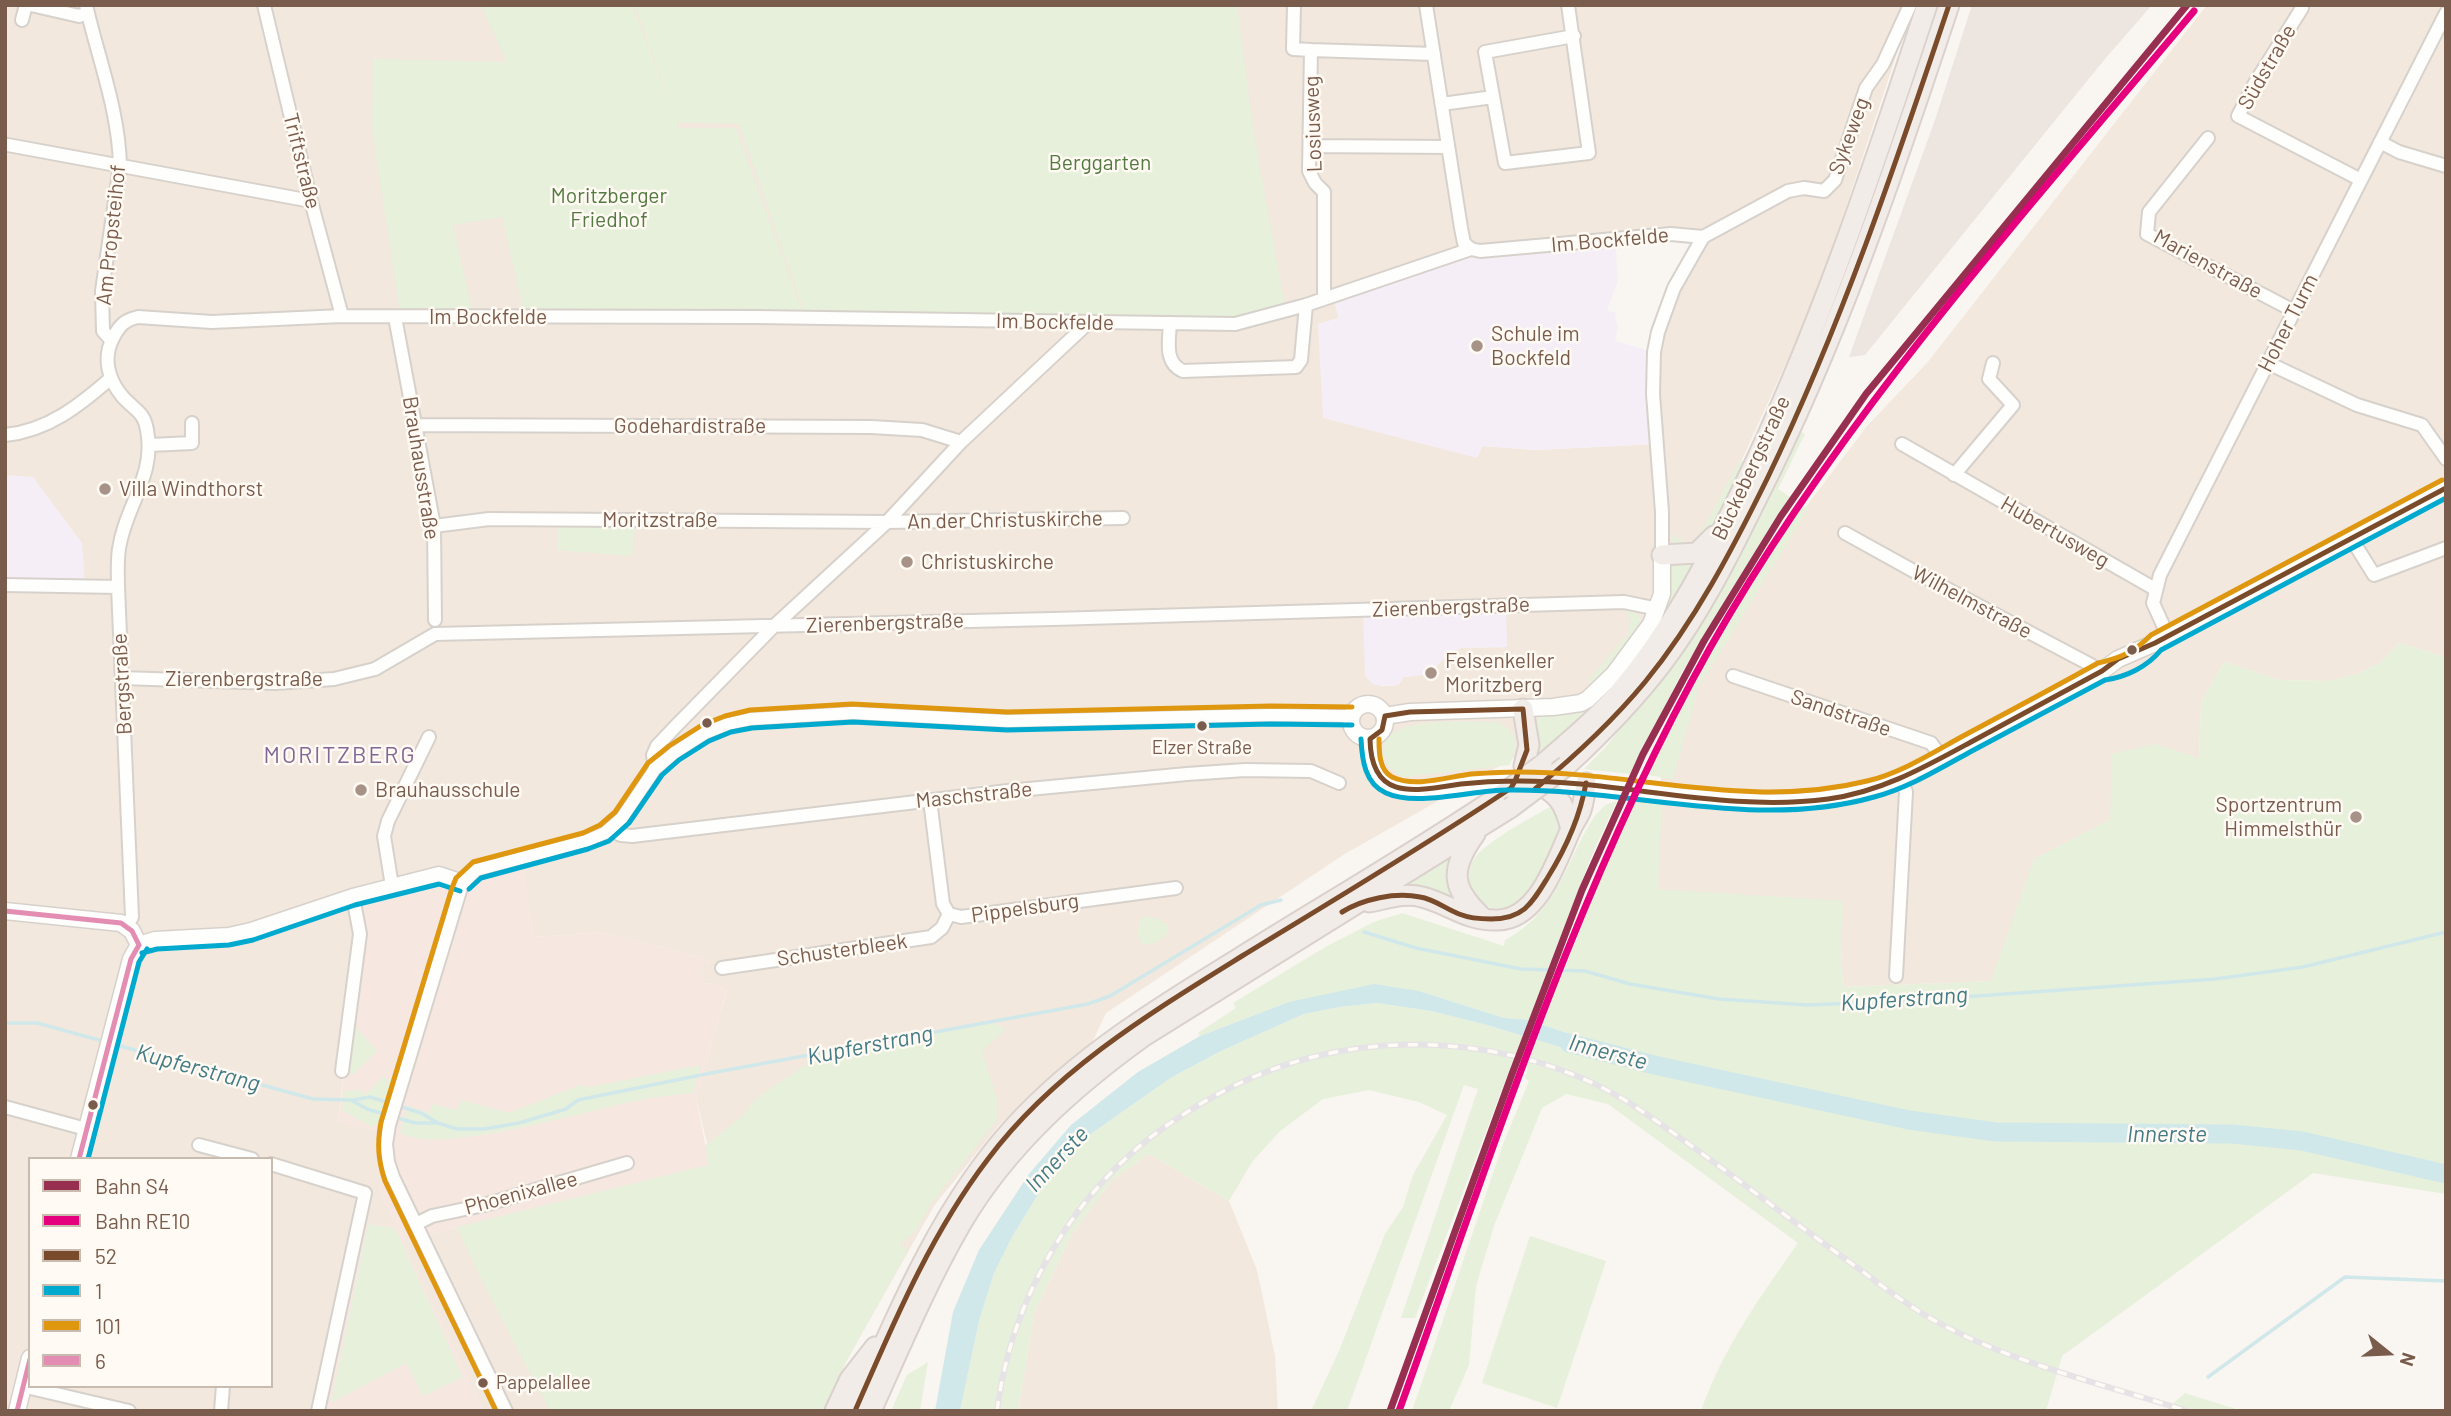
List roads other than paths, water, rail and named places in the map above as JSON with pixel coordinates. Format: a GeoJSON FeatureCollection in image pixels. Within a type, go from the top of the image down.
{"type":"FeatureCollection","features":[{"type":"Feature","properties":{"kind":"highway","name":"Bückebergstraße"},"geometry":{"type":"LineString","coordinates":[[855,1411],[932,1246],[969,1185],[1014,1127],[1057,1084],[1095,1053],[1163,1005],[1511,788],[1586,727],[1648,657],[1674,618],[1726,523],[1777,419],[1861,202],[1927,5]]}},
{"type":"Feature","properties":{"kind":"highway","name":"Bückebergstraße"},"geometry":{"type":"LineString","coordinates":[[871,1411],[930,1281],[963,1221],[1001,1167],[1045,1117],[1086,1079],[1144,1036],[1510,808],[1566,766],[1623,710],[1663,661],[1714,581],[1762,490],[1819,365],[1880,207],[1949,5]]}},
{"type":"Feature","properties":{"kind":"highway"},"geometry":{"type":"LineString","coordinates":[[1662,555],[1697,552],[1726,523]]}},
{"type":"Feature","properties":{"kind":"highway"},"geometry":{"type":"LineString","coordinates":[[1523,709],[1533,770],[1566,808],[1571,829]]}},
{"type":"Feature","properties":{"kind":"highway"},"geometry":{"type":"LineString","coordinates":[[1357,903],[1414,895],[1441,904],[1461,915],[1510,919],[1534,901],[1558,861],[1581,811],[1586,783]]}},
{"type":"Feature","properties":{"kind":"highway"},"geometry":{"type":"LineString","coordinates":[[1481,827],[1462,854],[1456,877],[1463,897],[1485,919]]}},
{"type":"Feature","properties":{"kind":"highway"},"geometry":{"type":"LineString","coordinates":[[835,1411],[850,1379],[895,1322]]}},
{"type":"Feature","properties":{"kind":"street"},"geometry":{"type":"LineString","coordinates":[[22,20],[29,5],[79,16],[87,9]]}},
{"type":"Feature","properties":{"kind":"street","name":"Triftstraße"},"geometry":{"type":"LineString","coordinates":[[264,5],[342,316]]}},
{"type":"Feature","properties":{"kind":"street","name":"Losiusweg"},"geometry":{"type":"LineString","coordinates":[[1294,5],[1293,49],[1311,50],[1310,171],[1314,183],[1324,192],[1324,298]]}},
{"type":"Feature","properties":{"kind":"street"},"geometry":{"type":"LineString","coordinates":[[1426,5],[1461,228],[1464,243],[1471,249]]}},
{"type":"Feature","properties":{"kind":"street"},"geometry":{"type":"LineString","coordinates":[[1569,5],[1574,36],[1589,153],[1505,163],[1485,52],[1574,36]]}},
{"type":"Feature","properties":{"kind":"street","name":"Sykeweg"},"geometry":{"type":"LineString","coordinates":[[1703,237],[1788,191],[1804,188],[1824,191],[1835,180],[1866,88],[1883,64],[1910,5]]}},
{"type":"Feature","properties":{"kind":"street","name":"Südstraße"},"geometry":{"type":"LineString","coordinates":[[2302,8],[2255,83],[2238,116],[2361,180]]}},
{"type":"Feature","properties":{"kind":"street","name":"Am Propsteihof"},"geometry":{"type":"LineString","coordinates":[[87,9],[114,113],[120,166],[102,291],[103,331],[111,340]]}},
{"type":"Feature","properties":{"kind":"street","name":"Hoher Turm"},"geometry":{"type":"LineString","coordinates":[[2155,589],[2446,13]]}},
{"type":"Feature","properties":{"kind":"street"},"geometry":{"type":"LineString","coordinates":[[1311,50],[1434,54]]}},
{"type":"Feature","properties":{"kind":"street"},"geometry":{"type":"LineString","coordinates":[[1442,104],[1493,97]]}},
{"type":"Feature","properties":{"kind":"street","name":"Marienstraße"},"geometry":{"type":"LineString","coordinates":[[2208,138],[2149,212],[2147,234],[2294,311]]}},
{"type":"Feature","properties":{"kind":"street"},"geometry":{"type":"LineString","coordinates":[[2380,142],[2399,152],[2446,166]]}},
{"type":"Feature","properties":{"kind":"street"},"geometry":{"type":"LineString","coordinates":[[8,145],[311,201]]}},
{"type":"Feature","properties":{"kind":"street"},"geometry":{"type":"LineString","coordinates":[[1310,146],[1448,147]]}},
{"type":"Feature","properties":{"kind":"street","name":"Im Bockfelde"},"geometry":{"type":"LineString","coordinates":[[395,317],[756,317],[1236,324],[1306,305],[1471,249],[1490,251],[1671,234],[1703,237]]}},
{"type":"Feature","properties":{"kind":"street"},"geometry":{"type":"LineString","coordinates":[[1385,716],[1410,712],[1572,705],[1588,699],[1636,648],[1651,624],[1662,594],[1662,512],[1653,394],[1654,352],[1660,325],[1674,288],[1703,237]]}},
{"type":"Feature","properties":{"kind":"street"},"geometry":{"type":"LineString","coordinates":[[1170,323],[1169,357],[1175,368],[1184,372],[1296,367],[1301,360],[1306,305]]}},
{"type":"Feature","properties":{"kind":"street"},"geometry":{"type":"LineString","coordinates":[[5,435],[37,427],[62,416],[81,405],[111,378],[106,364],[111,340],[120,325],[128,319],[138,317],[212,322],[342,316],[395,317]]}},
{"type":"Feature","properties":{"kind":"street","name":"Brauhausstraße"},"geometry":{"type":"LineString","coordinates":[[395,317],[434,526],[435,620]]}},
{"type":"Feature","properties":{"kind":"street"},"geometry":{"type":"LineString","coordinates":[[655,769],[653,755],[657,746],[773,627],[887,522],[961,442],[1088,323]]}},
{"type":"Feature","properties":{"kind":"street"},"geometry":{"type":"LineString","coordinates":[[1954,475],[2013,405],[1989,379],[1993,363]]}},
{"type":"Feature","properties":{"kind":"street"},"geometry":{"type":"LineString","coordinates":[[2268,363],[2357,405],[2422,425],[2446,458]]}},
{"type":"Feature","properties":{"kind":"street","name":"Bergstraße"},"geometry":{"type":"LineString","coordinates":[[111,378],[122,396],[145,418],[150,445],[148,467],[119,549],[121,678],[132,917],[127,926]]}},
{"type":"Feature","properties":{"kind":"street"},"geometry":{"type":"LineString","coordinates":[[150,445],[192,443],[192,423]]}},
{"type":"Feature","properties":{"kind":"street","name":"Godehardistraße"},"geometry":{"type":"LineString","coordinates":[[416,425],[871,428],[922,430],[961,442]]}},
{"type":"Feature","properties":{"kind":"street","name":"Hubertusweg"},"geometry":{"type":"LineString","coordinates":[[1902,444],[2155,589]]}},
{"type":"Feature","properties":{"kind":"street"},"geometry":{"type":"LineString","coordinates":[[1370,739],[1374,769],[1383,781],[1392,786],[1422,789],[1474,783],[1533,770],[1586,783],[1783,803],[1860,792],[1900,779],[2099,672],[2122,667],[2147,653],[2162,639],[2446,488]]}},
{"type":"Feature","properties":{"kind":"street","name":"An der Christuskirche"},"geometry":{"type":"LineString","coordinates":[[887,522],[1123,518]]}},
{"type":"Feature","properties":{"kind":"street","name":"Moritzstraße"},"geometry":{"type":"LineString","coordinates":[[434,526],[489,519],[887,522]]}},
{"type":"Feature","properties":{"kind":"street","name":"Wilhelmstraße"},"geometry":{"type":"LineString","coordinates":[[1845,533],[2091,665],[2099,672]]}},
{"type":"Feature","properties":{"kind":"street"},"geometry":{"type":"LineString","coordinates":[[2351,538],[2374,575],[2446,548]]}},
{"type":"Feature","properties":{"kind":"street"},"geometry":{"type":"LineString","coordinates":[[5,585],[118,587]]}},
{"type":"Feature","properties":{"kind":"street"},"geometry":{"type":"LineString","coordinates":[[2155,589],[2153,606],[2162,639]]}},
{"type":"Feature","properties":{"kind":"street","name":"Zierenbergstraße"},"geometry":{"type":"LineString","coordinates":[[121,678],[275,683],[334,679],[375,669],[435,634],[1624,602],[1658,609]]}},
{"type":"Feature","properties":{"kind":"street","name":"Sandstraße"},"geometry":{"type":"LineString","coordinates":[[1734,676],[1931,743],[1942,758]]}},
{"type":"Feature","properties":{"kind":"street"},"geometry":{"type":"LineString","coordinates":[[1369,704],[1380,708],[1385,716],[1384,729],[1380,734],[1370,739],[1362,738],[1355,732],[1352,716],[1359,707],[1369,704]]}},
{"type":"Feature","properties":{"kind":"street"},"geometry":{"type":"LineString","coordinates":[[506,1411],[393,1177],[386,1144],[389,1125],[463,883],[476,870],[583,842],[610,830],[622,818],[655,769],[682,747],[705,733],[728,724],[758,718],[853,713],[1007,721],[1352,716]]}},
{"type":"Feature","properties":{"kind":"street"},"geometry":{"type":"LineString","coordinates":[[392,886],[384,836],[388,821],[429,737]]}},
{"type":"Feature","properties":{"kind":"street","name":"Maschstraße"},"geometry":{"type":"LineString","coordinates":[[610,830],[632,836],[1008,790],[1245,770],[1311,771],[1339,783]]}},
{"type":"Feature","properties":{"kind":"street"},"geometry":{"type":"LineString","coordinates":[[1896,976],[1906,792],[1900,779]]}},
{"type":"Feature","properties":{"kind":"street","name":"Pippelsburg"},"geometry":{"type":"LineString","coordinates":[[930,800],[943,904],[949,914],[961,917],[1176,888]]}},
{"type":"Feature","properties":{"kind":"street"},"geometry":{"type":"LineString","coordinates":[[79,1157],[131,959],[139,945],[155,940],[229,936],[251,931],[353,897],[439,875],[463,883]]}},
{"type":"Feature","properties":{"kind":"street"},"geometry":{"type":"LineString","coordinates":[[342,1071],[359,934],[353,897]]}},
{"type":"Feature","properties":{"kind":"street"},"geometry":{"type":"LineString","coordinates":[[5,911],[117,922],[127,926],[139,945]]}},
{"type":"Feature","properties":{"kind":"street","name":"Schusterbleek"},"geometry":{"type":"LineString","coordinates":[[722,968],[931,937],[942,928],[949,914]]}},
{"type":"Feature","properties":{"kind":"street"},"geometry":{"type":"LineString","coordinates":[[5,1107],[86,1129]]}},
{"type":"Feature","properties":{"kind":"street"},"geometry":{"type":"LineString","coordinates":[[199,1145],[244,1157]]}},
{"type":"Feature","properties":{"kind":"street","name":"Phoenixallee"},"geometry":{"type":"LineString","coordinates":[[416,1224],[432,1216],[484,1205],[627,1163]]}},
{"type":"Feature","properties":{"kind":"street"},"geometry":{"type":"LineString","coordinates":[[273,1165],[365,1193],[318,1411]]}},
{"type":"Feature","properties":{"kind":"street"},"geometry":{"type":"LineString","coordinates":[[17,1411],[28,1364]]}},
{"type":"Feature","properties":{"kind":"street"},"geometry":{"type":"LineString","coordinates":[[22,1386],[28,1387]]}},
{"type":"Feature","properties":{"kind":"street"},"geometry":{"type":"LineString","coordinates":[[31,1388],[129,1411]]}},
{"type":"Feature","properties":{"kind":"street"},"geometry":{"type":"LineString","coordinates":[[221,1411],[223,1388]]}},
{"type":"Feature","properties":{"kind":"water"},"geometry":{"type":"Polygon","coordinates":[[[1374,984],[1419,991],[1504,1018],[1528,1020],[1597,1043],[1593,1057],[1431,1011],[1377,1003],[1304,1014],[1221,1051],[1172,1077],[1085,1138],[1042,1188],[994,1273],[979,1321],[960,1411],[935,1411],[953,1312],[979,1250],[1029,1174],[1071,1125],[1138,1072],[1200,1036],[1289,1002],[1374,984]]]}},
{"type":"Feature","properties":{"kind":"waterway","name":"Kupferstrang"},"geometry":{"type":"LineString","coordinates":[[113,1044],[313,1099],[351,1100],[367,1109],[415,1123],[438,1123],[457,1129],[484,1129],[519,1123],[566,1109],[578,1100],[1088,1004],[1110,996],[1261,905],[1281,900]]}},
{"type":"Feature","properties":{"kind":"waterway","name":"Kupferstrang"},"geometry":{"type":"LineString","coordinates":[[1364,932],[1416,948],[1521,969],[1585,971],[1630,984],[1719,999],[1807,1005],[1907,1001],[2215,979],[2303,967],[2446,932]]}},
{"type":"Feature","properties":{"kind":"waterway","name":"Kupferstrang"},"geometry":{"type":"LineString","coordinates":[[5,1023],[37,1023],[106,1042]]}},
{"type":"Feature","properties":{"kind":"waterway","name":"Innerste"},"geometry":{"type":"LineString","coordinates":[[1569,1043],[1654,1065],[1909,1120],[1996,1132],[2232,1134],[2302,1141],[2446,1174]]}},
{"type":"Feature","properties":{"kind":"waterway","name":"Kupferstrang"},"geometry":{"type":"LineString","coordinates":[[353,1100],[370,1097],[421,1113],[438,1123]]}},
{"type":"Feature","properties":{"kind":"waterway"},"geometry":{"type":"LineString","coordinates":[[2208,1377],[2345,1277],[2446,1281]]}},
{"type":"Feature","properties":{"kind":"railway"},"geometry":{"type":"LineString","coordinates":[[997,1411],[1004,1369],[1016,1328],[1032,1289],[1075,1215],[1102,1182],[1133,1152],[1200,1104],[1274,1069],[1352,1049],[1393,1045],[1434,1045],[1515,1056],[1592,1083],[1663,1125],[1883,1287],[1953,1331],[2018,1358],[2187,1411]]}},
{"type":"Feature","properties":{"kind":"rail line","name":"S4"},"geometry":{"type":"LineString","coordinates":[[1390,1411],[1582,890],[1643,754],[1704,641],[1781,516],[1866,394],[2187,5]]}},
{"type":"Feature","properties":{"kind":"rail line","name":"RE10"},"geometry":{"type":"LineString","coordinates":[[1399,1411],[1503,1119],[1577,926],[1662,739],[1710,648],[1817,479],[1876,398],[2001,241],[2194,11]]}},
{"type":"Feature","properties":{"kind":"place","name":"Schule im Bockfeld"},"geometry":{"type":"Point","coordinates":[1477,346]}},
{"type":"Feature","properties":{"kind":"place","name":"Villa Windthorst"},"geometry":{"type":"Point","coordinates":[105,489]}},
{"type":"Feature","properties":{"kind":"place","name":"Christuskirche"},"geometry":{"type":"Point","coordinates":[907,562]}},
{"type":"Feature","properties":{"kind":"place","name":"Felsenkeller Moritzberg"},"geometry":{"type":"Point","coordinates":[1431,673]}},
{"type":"Feature","properties":{"kind":"place","name":"Elzer Straße"},"geometry":{"type":"Point","coordinates":[1202,726]}},
{"type":"Feature","properties":{"kind":"place","name":"Brauhausschule"},"geometry":{"type":"Point","coordinates":[361,790]}},
{"type":"Feature","properties":{"kind":"place","name":"Sportzentrum Himmelsthür"},"geometry":{"type":"Point","coordinates":[2356,817]}},
{"type":"Feature","properties":{"kind":"place","name":"Pappelallee"},"geometry":{"type":"Point","coordinates":[483,1383]}},
{"type":"Feature","properties":{"kind":"district","name":"MORITZBERG"},"geometry":{"type":"Point","coordinates":[340,755]}},
{"type":"Feature","properties":{"kind":"park label","name":"Berggarten"},"geometry":{"type":"Point","coordinates":[1100,163]}},
{"type":"Feature","properties":{"kind":"park label","name":"Moritzberger Friedhof"},"geometry":{"type":"Point","coordinates":[609,208]}}]}
